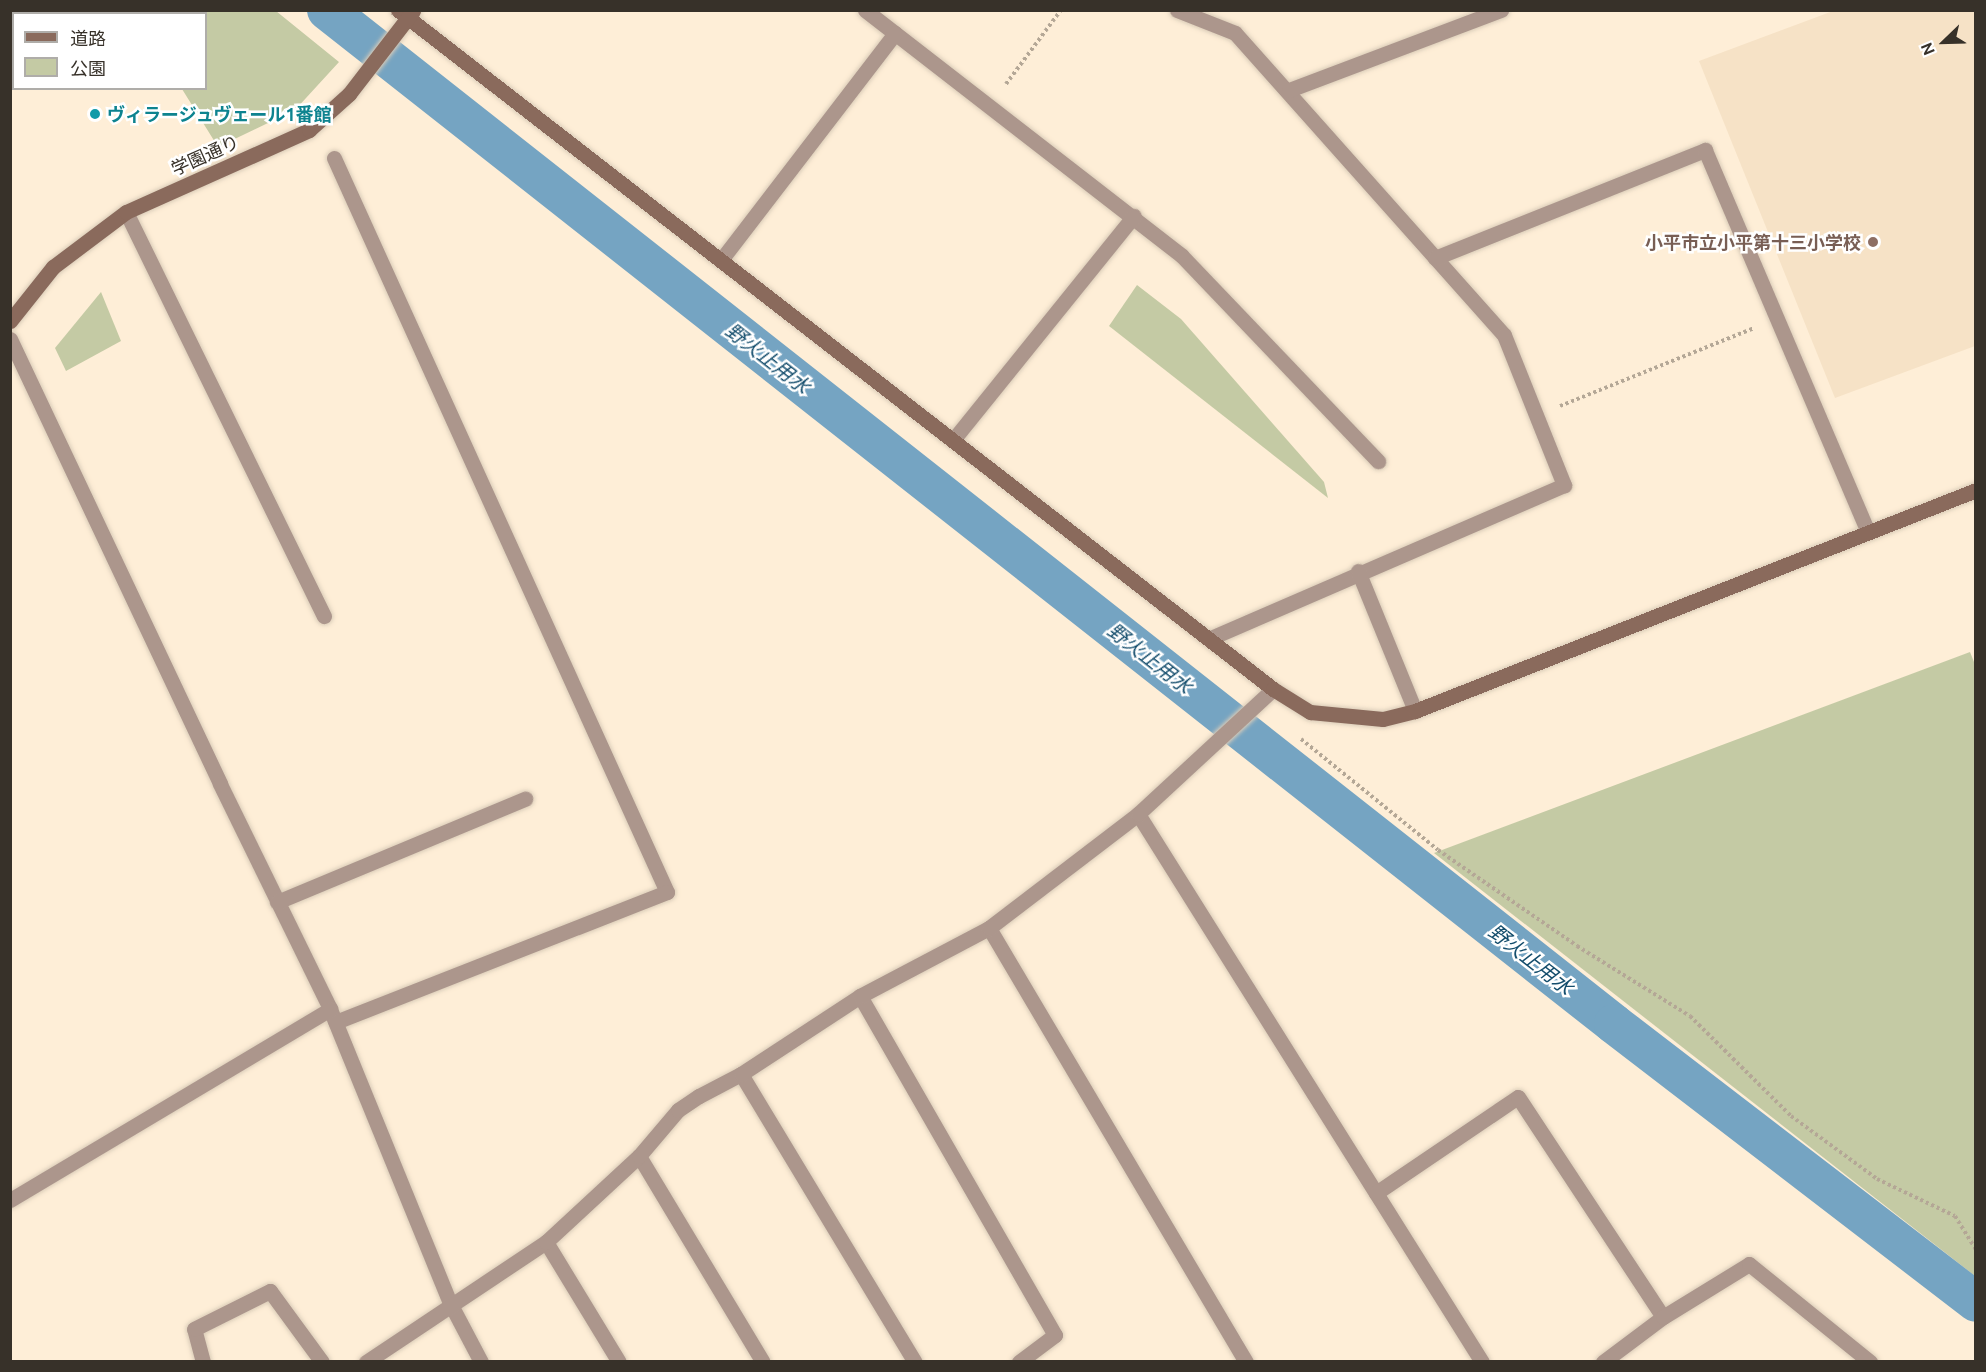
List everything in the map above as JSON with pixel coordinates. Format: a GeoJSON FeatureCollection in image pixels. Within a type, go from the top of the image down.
{"type":"FeatureCollection","features":[{"type":"Feature","properties":{"kind":"street"},"geometry":{"type":"LineString","coordinates":[[866,10],[1134,216],[1182,256],[1378,461]]}},
{"type":"Feature","properties":{"kind":"street"},"geometry":{"type":"LineString","coordinates":[[1177,10],[1235,33],[1289,90],[1504,335],[1564,485],[1358,572],[1210,638]]}},
{"type":"Feature","properties":{"kind":"street"},"geometry":{"type":"LineString","coordinates":[[1289,90],[1496,11]]}},
{"type":"Feature","properties":{"kind":"street"},"geometry":{"type":"LineString","coordinates":[[406,13],[721,261],[1273,689],[1310,712],[1338,718],[1383,719],[1415,711],[1867,530],[1976,490]]}},
{"type":"Feature","properties":{"kind":"street","name":"学園通り"},"geometry":{"type":"LineString","coordinates":[[10,321],[53,267],[126,212],[309,130],[349,94],[406,13]]}},
{"type":"Feature","properties":{"kind":"street"},"geometry":{"type":"LineString","coordinates":[[721,261],[895,33]]}},
{"type":"Feature","properties":{"kind":"street"},"geometry":{"type":"LineString","coordinates":[[1435,258],[1705,150],[1867,530]]}},
{"type":"Feature","properties":{"kind":"street"},"geometry":{"type":"LineString","coordinates":[[10,1200],[333,1016],[667,892],[334,158]]}},
{"type":"Feature","properties":{"kind":"street"},"geometry":{"type":"LineString","coordinates":[[126,212],[324,616]]}},
{"type":"Feature","properties":{"kind":"street"},"geometry":{"type":"LineString","coordinates":[[953,440],[1134,216]]}},
{"type":"Feature","properties":{"kind":"street"},"geometry":{"type":"LineString","coordinates":[[10,339],[333,1016],[451,1305],[482,1362]]}},
{"type":"Feature","properties":{"kind":"street"},"geometry":{"type":"LineString","coordinates":[[1358,572],[1415,711]]}},
{"type":"Feature","properties":{"kind":"street"},"geometry":{"type":"LineString","coordinates":[[366,1362],[546,1242],[639,1156],[678,1110],[741,1074],[860,996],[988,928],[1138,814],[1223,738],[1273,689]]}},
{"type":"Feature","properties":{"kind":"street"},"geometry":{"type":"LineString","coordinates":[[277,902],[525,799]]}},
{"type":"Feature","properties":{"kind":"street"},"geometry":{"type":"LineString","coordinates":[[1138,814],[1482,1362]]}},
{"type":"Feature","properties":{"kind":"street"},"geometry":{"type":"LineString","coordinates":[[988,928],[1246,1362]]}},
{"type":"Feature","properties":{"kind":"street"},"geometry":{"type":"LineString","coordinates":[[860,996],[1055,1335],[1019,1362]]}},
{"type":"Feature","properties":{"kind":"street"},"geometry":{"type":"LineString","coordinates":[[741,1074],[915,1362]]}},
{"type":"Feature","properties":{"kind":"street"},"geometry":{"type":"LineString","coordinates":[[1376,1193],[1518,1097],[1663,1317]]}},
{"type":"Feature","properties":{"kind":"street"},"geometry":{"type":"LineString","coordinates":[[639,1156],[763,1362]]}},
{"type":"Feature","properties":{"kind":"street"},"geometry":{"type":"LineString","coordinates":[[546,1242],[619,1362]]}},
{"type":"Feature","properties":{"kind":"street"},"geometry":{"type":"LineString","coordinates":[[1603,1362],[1663,1317],[1749,1264],[1870,1362]]}},
{"type":"Feature","properties":{"kind":"street"},"geometry":{"type":"LineString","coordinates":[[203,1362],[194,1329],[270,1291],[322,1362]]}},
{"type":"Feature","properties":{"kind":"path"},"geometry":{"type":"LineString","coordinates":[[990,105],[1061,10]]}},
{"type":"Feature","properties":{"kind":"path"},"geometry":{"type":"LineString","coordinates":[[1553,408],[1757,326]]}},
{"type":"Feature","properties":{"kind":"path"},"geometry":{"type":"LineString","coordinates":[[1294,733],[1438,850],[1577,946],[1690,1016],[1791,1116],[1877,1179],[1955,1216],[1976,1248]]}},
{"type":"Feature","properties":{"kind":"shaded area","name":"小平市立小平第十三小学校"},"geometry":{"type":"Polygon","coordinates":[[[1833,11],[1976,11],[1975,346],[1835,398],[1699,61],[1833,11]]]}},
{"type":"Feature","properties":{"kind":"green space"},"geometry":{"type":"Polygon","coordinates":[[[135,11],[276,11],[339,62],[295,110],[218,147],[183,90],[207,90],[207,12],[135,11]]]}},
{"type":"Feature","properties":{"kind":"green space"},"geometry":{"type":"Polygon","coordinates":[[[1137,285],[1181,319],[1324,482],[1328,498],[1109,326],[1137,285]]]}},
{"type":"Feature","properties":{"kind":"green space"},"geometry":{"type":"Polygon","coordinates":[[[101,292],[121,341],[66,371],[55,348],[101,292]]]}},
{"type":"Feature","properties":{"kind":"green space"},"geometry":{"type":"Polygon","coordinates":[[[1970,652],[1976,667],[1975,1276],[1434,853],[1970,652]]]}},
{"type":"Feature","properties":{"kind":"waterway","name":"野火止用水"},"geometry":{"type":"LineString","coordinates":[[327,10],[1614,1024],[1976,1302]]}},
{"type":"Feature","properties":{"kind":"place","name":"ヴィラージュヴェール1番館"},"geometry":{"type":"Point","coordinates":[95,114]}},
{"type":"Feature","properties":{"kind":"place","name":"小平市立小平第十三小学校"},"geometry":{"type":"Point","coordinates":[1873,242]}}]}
